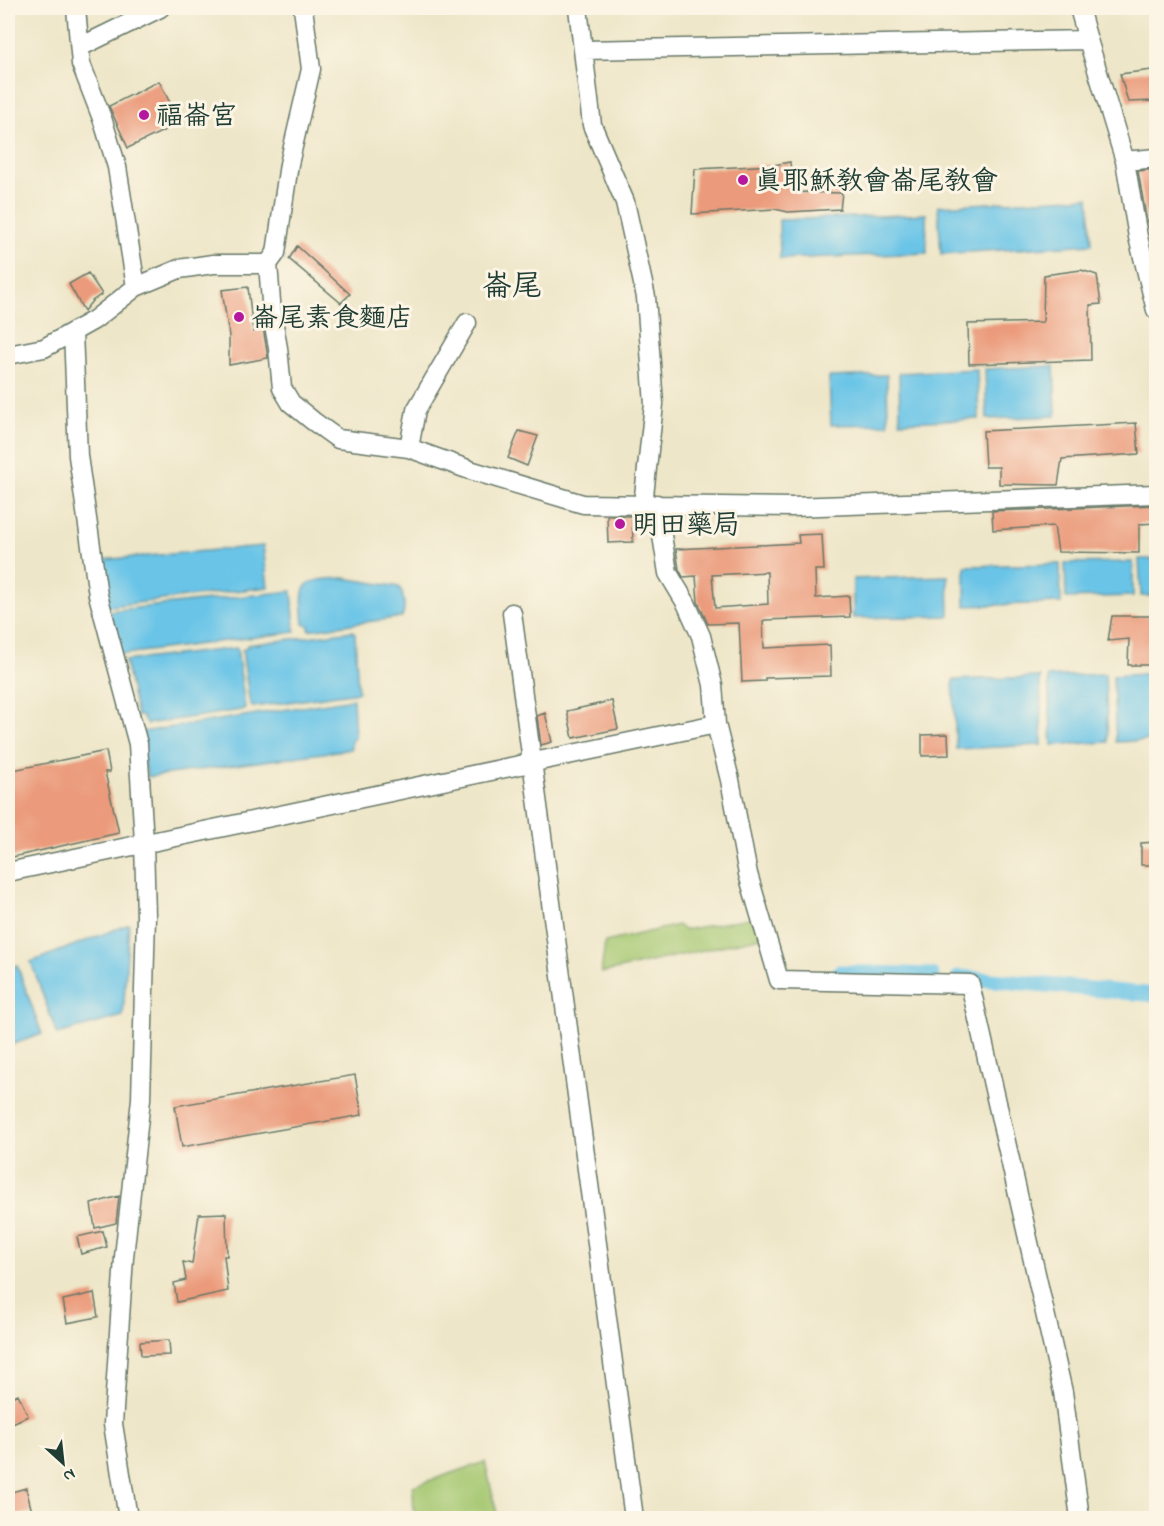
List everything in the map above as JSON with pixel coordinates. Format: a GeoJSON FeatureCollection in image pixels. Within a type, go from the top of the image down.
{"type":"FeatureCollection","features":[{"type":"Feature","properties":{"kind":"street"},"geometry":{"type":"LineString","coordinates":[[76,8],[81,64],[103,121],[117,167],[136,287]]}},
{"type":"Feature","properties":{"kind":"street"},"geometry":{"type":"LineString","coordinates":[[80,47],[160,8]]}},
{"type":"Feature","properties":{"kind":"street"},"geometry":{"type":"LineString","coordinates":[[303,8],[311,69],[289,164],[276,253],[268,264],[272,314],[282,388],[291,403],[338,439],[409,448],[470,470],[583,504],[802,507],[1156,494]]}},
{"type":"Feature","properties":{"kind":"street"},"geometry":{"type":"LineString","coordinates":[[578,8],[592,125],[625,202],[646,297],[654,404],[650,504],[668,573],[686,603],[701,636],[713,685],[716,724],[730,780],[747,874],[779,980],[970,984],[1063,1392],[1080,1518]]}},
{"type":"Feature","properties":{"kind":"street"},"geometry":{"type":"LineString","coordinates":[[1079,8],[1125,161],[1138,237],[1152,272],[1156,310]]}},
{"type":"Feature","properties":{"kind":"street"},"geometry":{"type":"LineString","coordinates":[[583,50],[1088,40]]}},
{"type":"Feature","properties":{"kind":"street"},"geometry":{"type":"LineString","coordinates":[[1125,161],[1156,158]]}},
{"type":"Feature","properties":{"kind":"street"},"geometry":{"type":"LineString","coordinates":[[8,356],[44,348],[94,320],[136,287],[179,269],[213,264],[268,264]]}},
{"type":"Feature","properties":{"kind":"street"},"geometry":{"type":"LineString","coordinates":[[409,448],[416,410],[468,323]]}},
{"type":"Feature","properties":{"kind":"street"},"geometry":{"type":"LineString","coordinates":[[73,332],[78,456],[98,595],[138,744],[144,842],[146,916],[141,1099],[124,1257],[112,1424],[128,1518]]}},
{"type":"Feature","properties":{"kind":"street"},"geometry":{"type":"LineString","coordinates":[[512,613],[634,1518]]}},
{"type":"Feature","properties":{"kind":"street"},"geometry":{"type":"LineString","coordinates":[[8,872],[716,724]]}},
{"type":"Feature","properties":{"kind":"green space"},"geometry":{"type":"Polygon","coordinates":[[[760,916],[766,936],[601,973],[605,942],[678,925],[684,930],[760,916]]]}},
{"type":"Feature","properties":{"kind":"green space"},"geometry":{"type":"Polygon","coordinates":[[[485,1462],[498,1518],[414,1518],[413,1486],[485,1462]]]}},
{"type":"Feature","properties":{"kind":"water"},"geometry":{"type":"Polygon","coordinates":[[[1089,197],[1092,244],[941,254],[938,206],[1089,197]]]}},
{"type":"Feature","properties":{"kind":"water"},"geometry":{"type":"Polygon","coordinates":[[[926,214],[927,253],[780,259],[779,220],[926,214]]]}},
{"type":"Feature","properties":{"kind":"water"},"geometry":{"type":"Polygon","coordinates":[[[1054,366],[1056,416],[987,419],[985,369],[1054,366]]]}},
{"type":"Feature","properties":{"kind":"water"},"geometry":{"type":"Polygon","coordinates":[[[977,369],[979,419],[900,422],[899,373],[977,369]]]}},
{"type":"Feature","properties":{"kind":"water"},"geometry":{"type":"Polygon","coordinates":[[[887,375],[888,424],[831,425],[829,377],[887,375]]]}},
{"type":"Feature","properties":{"kind":"water"},"geometry":{"type":"Polygon","coordinates":[[[263,546],[268,587],[104,607],[101,560],[263,546]]]}},
{"type":"Feature","properties":{"kind":"water"},"geometry":{"type":"Polygon","coordinates":[[[1139,559],[1156,559],[1156,596],[1141,596],[1139,559]]]}},
{"type":"Feature","properties":{"kind":"water"},"geometry":{"type":"Polygon","coordinates":[[[1133,562],[1133,596],[1066,598],[1065,563],[1133,562]]]}},
{"type":"Feature","properties":{"kind":"water"},"geometry":{"type":"Polygon","coordinates":[[[1060,564],[1061,603],[965,606],[965,566],[1060,564]]]}},
{"type":"Feature","properties":{"kind":"water"},"geometry":{"type":"Polygon","coordinates":[[[948,576],[949,616],[853,618],[853,579],[948,576]]]}},
{"type":"Feature","properties":{"kind":"water"},"geometry":{"type":"Polygon","coordinates":[[[344,578],[399,587],[404,602],[402,617],[309,630],[309,625],[304,624],[302,599],[306,586],[319,580],[344,578]]]}},
{"type":"Feature","properties":{"kind":"water"},"geometry":{"type":"Polygon","coordinates":[[[292,591],[295,632],[118,655],[109,611],[292,591]]]}},
{"type":"Feature","properties":{"kind":"water"},"geometry":{"type":"Polygon","coordinates":[[[353,631],[355,633],[358,692],[253,707],[250,705],[242,650],[247,648],[247,645],[353,631]]]}},
{"type":"Feature","properties":{"kind":"water"},"geometry":{"type":"Polygon","coordinates":[[[237,648],[245,708],[147,724],[142,716],[137,716],[125,661],[237,648]]]}},
{"type":"Feature","properties":{"kind":"water"},"geometry":{"type":"Polygon","coordinates":[[[1156,673],[1156,740],[1116,742],[1113,676],[1156,673]]]}},
{"type":"Feature","properties":{"kind":"water"},"geometry":{"type":"Polygon","coordinates":[[[1105,674],[1108,742],[1052,745],[1048,677],[1105,674]]]}},
{"type":"Feature","properties":{"kind":"water"},"geometry":{"type":"Polygon","coordinates":[[[1040,677],[1042,745],[956,749],[953,680],[1040,677]]]}},
{"type":"Feature","properties":{"kind":"water"},"geometry":{"type":"Polygon","coordinates":[[[353,699],[355,738],[351,740],[351,749],[148,777],[135,733],[353,699]]]}},
{"type":"Feature","properties":{"kind":"water"},"geometry":{"type":"Polygon","coordinates":[[[129,924],[123,1016],[57,1034],[31,962],[129,924]]]}},
{"type":"Feature","properties":{"kind":"water"},"geometry":{"type":"Polygon","coordinates":[[[17,965],[42,1034],[8,1046],[8,968],[17,965]]]}},
{"type":"Feature","properties":{"kind":"building"},"geometry":{"type":"Polygon","coordinates":[[[1152,70],[1154,83],[1156,82],[1156,101],[1128,102],[1120,74],[1152,70]]]}},
{"type":"Feature","properties":{"kind":"building","name":"福崙宮"},"geometry":{"type":"Polygon","coordinates":[[[159,81],[180,123],[128,148],[109,106],[159,81]]]}},
{"type":"Feature","properties":{"kind":"building","name":"真耶穌教會崙尾教會"},"geometry":{"type":"Polygon","coordinates":[[[790,162],[793,192],[842,193],[840,209],[788,212],[775,209],[692,214],[695,169],[774,165],[790,162]]]}},
{"type":"Feature","properties":{"kind":"building"},"geometry":{"type":"Polygon","coordinates":[[[1156,169],[1156,227],[1148,228],[1138,171],[1156,169]]]}},
{"type":"Feature","properties":{"kind":"building"},"geometry":{"type":"Polygon","coordinates":[[[297,246],[350,294],[341,303],[289,259],[297,246]]]}},
{"type":"Feature","properties":{"kind":"building"},"geometry":{"type":"Polygon","coordinates":[[[1081,270],[1097,275],[1101,304],[1090,305],[1091,360],[969,364],[968,324],[1043,322],[1044,275],[1081,270]]]}},
{"type":"Feature","properties":{"kind":"building"},"geometry":{"type":"Polygon","coordinates":[[[88,273],[102,294],[84,311],[69,284],[88,273]]]}},
{"type":"Feature","properties":{"kind":"building"},"geometry":{"type":"Polygon","coordinates":[[[248,287],[253,332],[263,328],[268,358],[229,365],[229,336],[222,290],[248,287]]]}},
{"type":"Feature","properties":{"kind":"building"},"geometry":{"type":"Polygon","coordinates":[[[1136,423],[1139,454],[1062,459],[1058,485],[999,484],[999,467],[985,467],[983,431],[1136,423]]]}},
{"type":"Feature","properties":{"kind":"building"},"geometry":{"type":"Polygon","coordinates":[[[519,431],[538,436],[527,466],[508,458],[519,431]]]}},
{"type":"Feature","properties":{"kind":"building"},"geometry":{"type":"Polygon","coordinates":[[[1156,505],[1156,523],[1139,524],[1139,553],[1058,552],[1054,526],[993,530],[992,511],[1156,505]]]}},
{"type":"Feature","properties":{"kind":"building","name":"明田藥局"},"geometry":{"type":"Polygon","coordinates":[[[607,516],[632,516],[633,542],[608,543],[607,516]]]}},
{"type":"Feature","properties":{"kind":"building"},"geometry":{"type":"Polygon","coordinates":[[[822,534],[824,570],[815,570],[816,598],[849,596],[850,617],[765,620],[763,621],[764,648],[830,645],[831,676],[765,678],[765,681],[742,682],[739,623],[708,624],[698,602],[696,576],[683,577],[679,569],[676,549],[799,543],[798,535],[822,534]],[[767,572],[712,575],[715,608],[768,604],[767,572]]]}},
{"type":"Feature","properties":{"kind":"building"},"geometry":{"type":"Polygon","coordinates":[[[1112,616],[1156,616],[1156,665],[1128,665],[1129,639],[1108,641],[1112,616]]]}},
{"type":"Feature","properties":{"kind":"building"},"geometry":{"type":"Polygon","coordinates":[[[612,701],[618,729],[573,738],[567,711],[612,701]]]}},
{"type":"Feature","properties":{"kind":"building"},"geometry":{"type":"Polygon","coordinates":[[[545,713],[552,742],[541,745],[537,716],[545,713]]]}},
{"type":"Feature","properties":{"kind":"building"},"geometry":{"type":"Polygon","coordinates":[[[948,734],[949,755],[922,756],[922,735],[948,734]]]}},
{"type":"Feature","properties":{"kind":"building"},"geometry":{"type":"Polygon","coordinates":[[[106,751],[110,772],[105,772],[119,833],[8,858],[8,771],[106,751]]]}},
{"type":"Feature","properties":{"kind":"building"},"geometry":{"type":"Polygon","coordinates":[[[1156,842],[1156,865],[1141,865],[1141,843],[1156,842]]]}},
{"type":"Feature","properties":{"kind":"building"},"geometry":{"type":"Polygon","coordinates":[[[355,1075],[362,1115],[182,1147],[175,1106],[355,1075]]]}},
{"type":"Feature","properties":{"kind":"building"},"geometry":{"type":"Polygon","coordinates":[[[119,1196],[116,1223],[95,1228],[91,1204],[119,1196]]]}},
{"type":"Feature","properties":{"kind":"building"},"geometry":{"type":"Polygon","coordinates":[[[226,1213],[227,1256],[224,1256],[228,1291],[177,1302],[174,1283],[186,1280],[183,1262],[192,1264],[199,1214],[226,1213]]]}},
{"type":"Feature","properties":{"kind":"building"},"geometry":{"type":"Polygon","coordinates":[[[103,1231],[107,1247],[81,1254],[77,1237],[103,1231]]]}},
{"type":"Feature","properties":{"kind":"building"},"geometry":{"type":"Polygon","coordinates":[[[94,1293],[98,1317],[67,1323],[63,1300],[94,1293]]]}},
{"type":"Feature","properties":{"kind":"building"},"geometry":{"type":"Polygon","coordinates":[[[169,1340],[170,1355],[141,1356],[140,1342],[169,1340]]]}},
{"type":"Feature","properties":{"kind":"building"},"geometry":{"type":"Polygon","coordinates":[[[18,1394],[28,1416],[8,1425],[8,1399],[18,1394]]]}},
{"type":"Feature","properties":{"kind":"building"},"geometry":{"type":"Polygon","coordinates":[[[26,1488],[32,1512],[8,1518],[8,1493],[26,1488]]]}},
{"type":"Feature","properties":{"kind":"waterway"},"geometry":{"type":"LineString","coordinates":[[839,972],[932,975]]}},
{"type":"Feature","properties":{"kind":"waterway"},"geometry":{"type":"LineString","coordinates":[[959,977],[1156,995]]}},
{"type":"Feature","properties":{"kind":"place","name":"福崙宮"},"geometry":{"type":"Point","coordinates":[144,115]}},
{"type":"Feature","properties":{"kind":"place","name":"真耶穌教會崙尾教會"},"geometry":{"type":"Point","coordinates":[743,180]}},
{"type":"Feature","properties":{"kind":"place","name":"崙尾素食麵店"},"geometry":{"type":"Point","coordinates":[239,317]}},
{"type":"Feature","properties":{"kind":"place","name":"明田藥局"},"geometry":{"type":"Point","coordinates":[620,524]}},
{"type":"Feature","properties":{"kind":"district","name":"崙尾"},"geometry":{"type":"Point","coordinates":[512,285]}}]}
